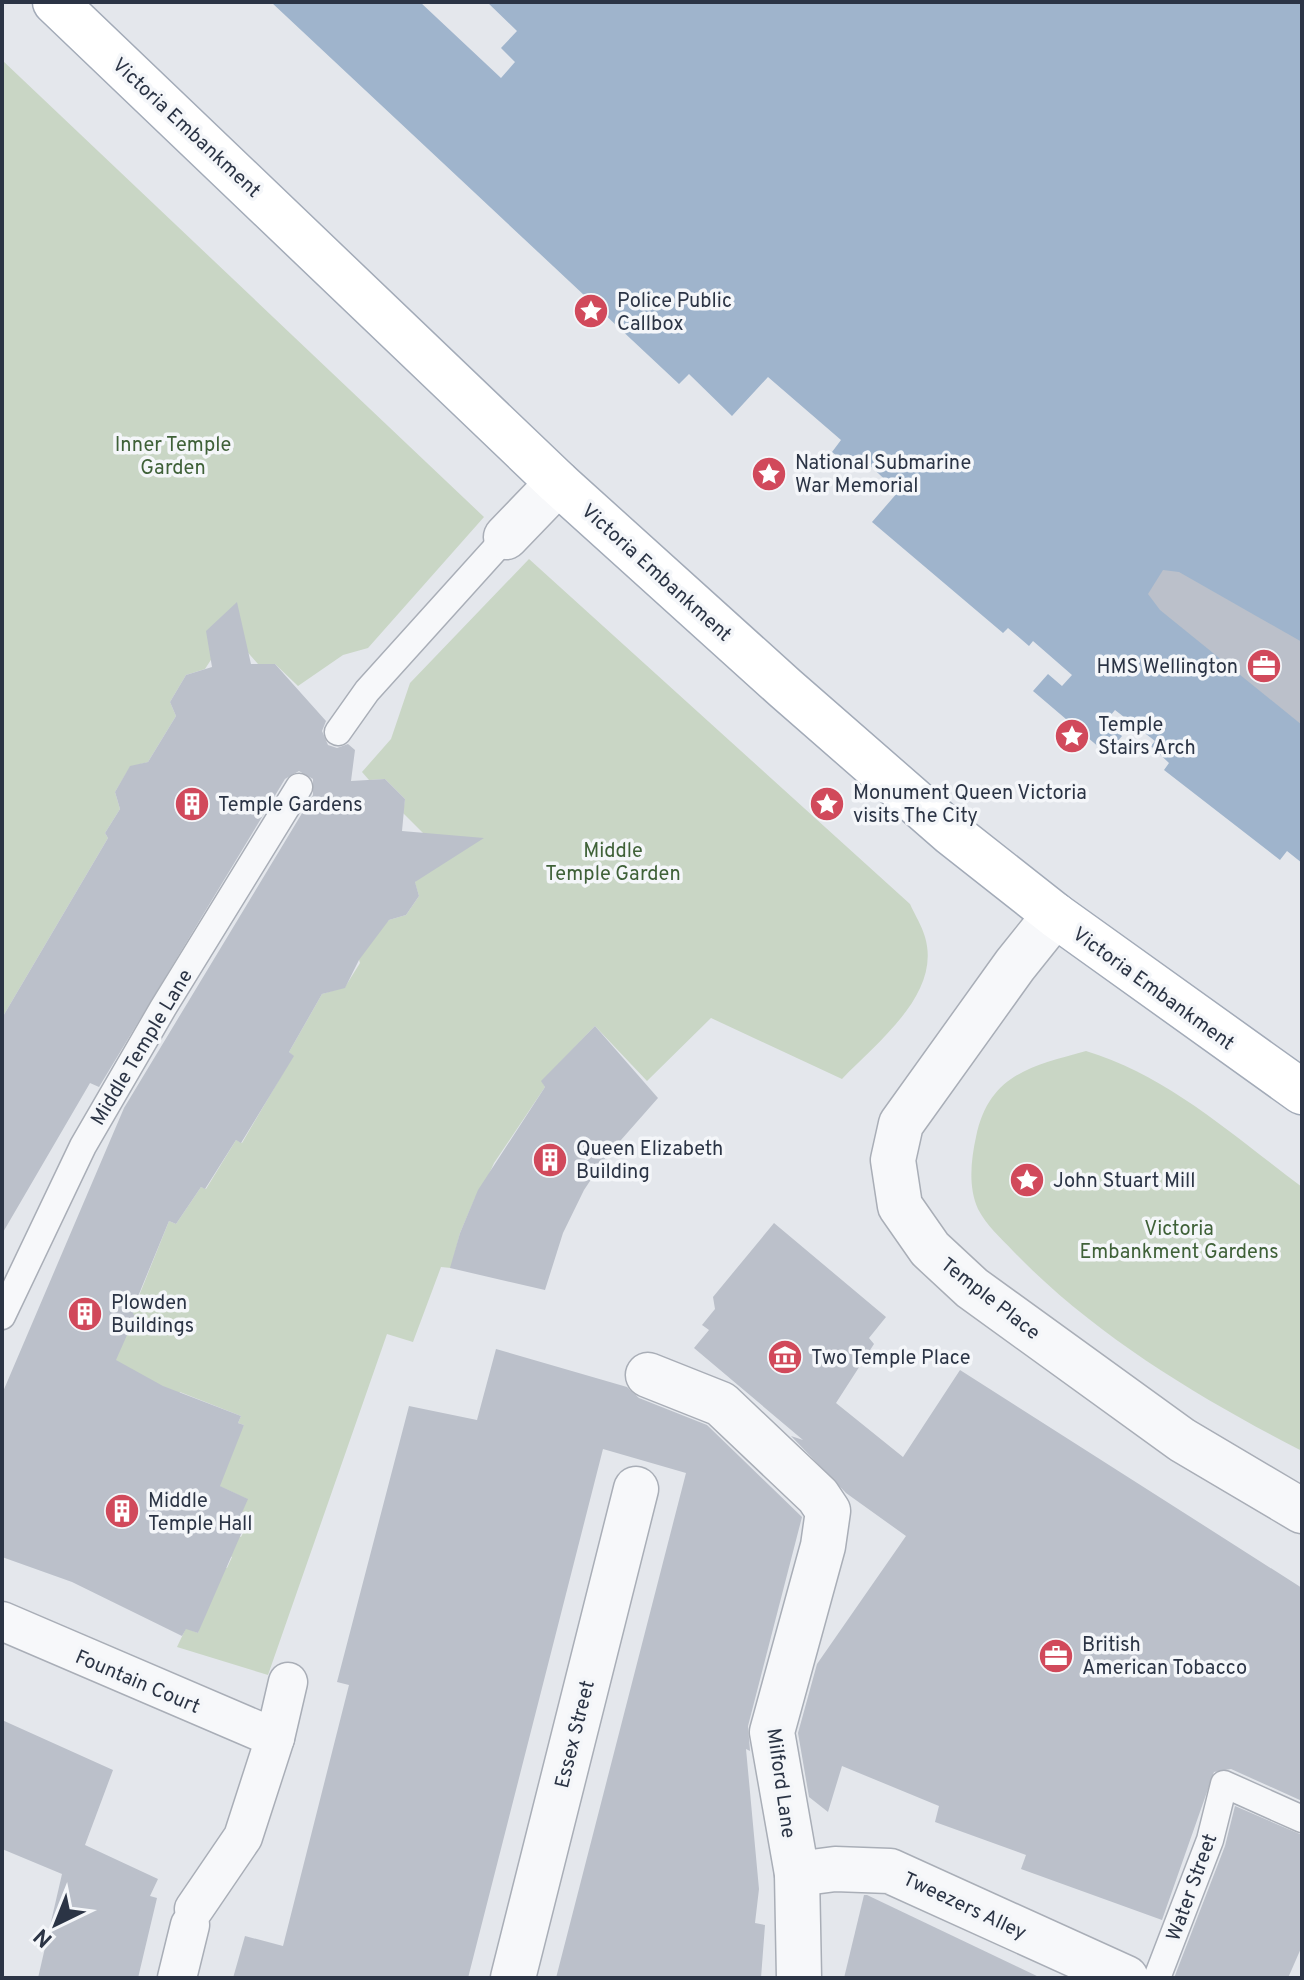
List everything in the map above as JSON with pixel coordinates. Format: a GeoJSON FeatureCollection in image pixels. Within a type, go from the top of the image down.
{"type":"FeatureCollection","features":[{"type":"Feature","properties":{"kind":"main road","name":"Victoria Embankment"},"geometry":{"type":"LineString","coordinates":[[55,2],[558,483],[951,833],[1055,915],[1302,1092]]}},
{"type":"Feature","properties":{"kind":"street"},"geometry":{"type":"LineString","coordinates":[[506,537],[558,483]]}},
{"type":"Feature","properties":{"kind":"street","name":"Temple Place"},"geometry":{"type":"LineString","coordinates":[[1055,915],[901,1124],[893,1160],[900,1206],[930,1249],[972,1288],[1182,1440],[1302,1511]]}},
{"type":"Feature","properties":{"kind":"street","name":"Milford Lane"},"geometry":{"type":"LineString","coordinates":[[648,1375],[721,1404],[818,1496],[828,1511],[838,1552],[772,1732],[797,1874],[799,1978]]}},
{"type":"Feature","properties":{"kind":"street","name":"Essex Street"},"geometry":{"type":"LineString","coordinates":[[513,1978],[636,1489]]}},
{"type":"Feature","properties":{"kind":"street","name":"Fountain Court"},"geometry":{"type":"LineString","coordinates":[[2,1621],[275,1738]]}},
{"type":"Feature","properties":{"kind":"street"},"geometry":{"type":"LineString","coordinates":[[177,1978],[192,1917],[243,1837],[275,1738],[288,1682]]}},
{"type":"Feature","properties":{"kind":"street","name":"Tweezers Alley"},"geometry":{"type":"LineString","coordinates":[[797,1874],[835,1869],[890,1871],[1119,1975]]}},
{"type":"Feature","properties":{"kind":"lane"},"geometry":{"type":"LineString","coordinates":[[338,732],[367,691],[506,537]]}},
{"type":"Feature","properties":{"kind":"lane","name":"Middle Temple Lane"},"geometry":{"type":"LineString","coordinates":[[2,1316],[83,1146],[163,1008],[299,787]]}},
{"type":"Feature","properties":{"kind":"lane","name":"Water Street"},"geometry":{"type":"LineString","coordinates":[[1157,1978],[1210,1840],[1224,1784],[1302,1819]]}},
{"type":"Feature","properties":{"kind":"green space","name":"Inner Temple Garden"},"geometry":{"type":"Polygon","coordinates":[[[2,60],[484,517],[368,648],[343,655],[298,686],[275,664],[258,664],[243,647],[242,626],[221,618],[208,631],[216,652],[205,669],[186,675],[170,702],[176,716],[148,762],[130,767],[115,792],[120,809],[105,833],[108,838],[2,1018],[2,60]]]}},
{"type":"Feature","properties":{"kind":"green space","name":"Middle Temple Garden"},"geometry":{"type":"Polygon","coordinates":[[[529,559],[910,904],[925,937],[928,958],[924,978],[903,1016],[842,1079],[711,1018],[647,1081],[595,1026],[542,1081],[545,1087],[494,1163],[478,1199],[475,1198],[460,1233],[451,1268],[441,1267],[413,1342],[387,1334],[268,1675],[177,1647],[186,1628],[198,1633],[219,1565],[227,1568],[232,1557],[224,1554],[233,1533],[241,1537],[246,1527],[238,1522],[247,1499],[211,1482],[244,1425],[238,1423],[241,1416],[180,1392],[178,1396],[110,1368],[169,1221],[176,1224],[201,1187],[206,1189],[236,1140],[242,1143],[293,1056],[289,1052],[322,994],[345,987],[360,963],[355,946],[389,920],[406,915],[419,896],[415,883],[425,835],[403,813],[405,799],[385,779],[369,780],[362,772],[391,739],[410,683],[529,559]]]}},
{"type":"Feature","properties":{"kind":"green space","name":"Victoria Embankment Gardens"},"geometry":{"type":"Polygon","coordinates":[[[1086,1051],[1144,1075],[1172,1091],[1302,1187],[1302,1451],[1187,1387],[1113,1337],[1044,1282],[994,1231],[978,1209],[971,1173],[973,1155],[982,1116],[991,1099],[1002,1086],[1031,1068],[1086,1051]]]}},
{"type":"Feature","properties":{"kind":"water"},"geometry":{"type":"Polygon","coordinates":[[[271,2],[1302,2],[1302,863],[1287,851],[1280,860],[1164,770],[1169,763],[1151,746],[1155,741],[1115,710],[1105,722],[1122,736],[1107,754],[1033,691],[1048,674],[1062,686],[1072,675],[1033,641],[1029,646],[1008,628],[1003,633],[872,522],[898,492],[859,455],[848,465],[832,452],[841,440],[768,377],[732,416],[689,374],[679,384],[271,2]]]}},
{"type":"Feature","properties":{"kind":"pier"},"geometry":{"type":"Polygon","coordinates":[[[420,2],[487,2],[517,31],[501,48],[515,62],[501,78],[420,2]]]}},
{"type":"Feature","properties":{"kind":"building","name":"HMS Wellington"},"geometry":{"type":"Polygon","coordinates":[[[1163,570],[1179,572],[1302,642],[1302,725],[1160,610],[1148,594],[1163,570]]]}},
{"type":"Feature","properties":{"kind":"building"},"geometry":{"type":"Polygon","coordinates":[[[237,602],[251,664],[275,664],[326,721],[322,731],[328,745],[337,748],[348,744],[355,750],[351,781],[385,779],[405,799],[402,831],[484,838],[415,882],[419,896],[406,915],[389,920],[359,960],[345,988],[322,994],[289,1052],[294,1056],[241,1143],[236,1140],[205,1189],[201,1187],[176,1224],[169,1221],[132,1311],[135,1317],[116,1360],[163,1386],[241,1416],[238,1423],[244,1425],[220,1486],[248,1499],[238,1522],[245,1525],[198,1633],[186,1629],[182,1636],[72,1582],[2,1557],[2,1394],[124,1108],[313,795],[313,779],[299,771],[285,779],[99,1087],[90,1083],[2,1234],[2,1018],[108,838],[105,833],[120,809],[115,792],[130,766],[148,762],[176,716],[170,702],[186,675],[212,667],[206,631],[237,602]]]}},
{"type":"Feature","properties":{"kind":"building","name":"Queen Elizabeth Building"},"geometry":{"type":"Polygon","coordinates":[[[595,1026],[658,1098],[606,1157],[584,1190],[563,1233],[545,1290],[450,1268],[460,1233],[478,1190],[545,1087],[541,1081],[595,1026]]]}},
{"type":"Feature","properties":{"kind":"building","name":"British American Tobacco"},"geometry":{"type":"Polygon","coordinates":[[[774,1223],[886,1317],[869,1338],[874,1344],[836,1403],[903,1457],[960,1370],[1302,1588],[1302,1801],[1231,1769],[1214,1772],[1162,1920],[1021,1869],[1026,1855],[935,1822],[939,1806],[842,1766],[828,1812],[809,1797],[798,1733],[817,1664],[906,1536],[846,1493],[791,1436],[803,1440],[694,1348],[709,1330],[702,1325],[715,1309],[713,1297],[774,1223]]]}},
{"type":"Feature","properties":{"kind":"building"},"geometry":{"type":"Polygon","coordinates":[[[496,1349],[627,1387],[639,1398],[707,1425],[802,1517],[748,1726],[750,1751],[746,1749],[759,1889],[755,1923],[765,1925],[761,1978],[556,1978],[686,1473],[603,1449],[468,1978],[233,1978],[245,1936],[283,1946],[349,1685],[337,1682],[409,1406],[477,1420],[496,1349]]]}},
{"type":"Feature","properties":{"kind":"building"},"geometry":{"type":"Polygon","coordinates":[[[2,1720],[113,1770],[85,1845],[158,1879],[150,1896],[157,1898],[138,1978],[38,1978],[62,1874],[2,1849],[2,1720]]]}},
{"type":"Feature","properties":{"kind":"building"},"geometry":{"type":"Polygon","coordinates":[[[1235,1806],[1302,1835],[1302,1946],[1288,1978],[1174,1978],[1225,1846],[1235,1806]]]}},
{"type":"Feature","properties":{"kind":"building"},"geometry":{"type":"Polygon","coordinates":[[[864,1895],[867,1895],[1041,1978],[844,1978],[864,1895]]]}},
{"type":"Feature","properties":{"kind":"place","name":"Police Public Callbox"},"geometry":{"type":"Point","coordinates":[591,311]}},
{"type":"Feature","properties":{"kind":"place","name":"National Submarine War Memorial"},"geometry":{"type":"Point","coordinates":[769,474]}},
{"type":"Feature","properties":{"kind":"place","name":"HMS Wellington"},"geometry":{"type":"Point","coordinates":[1264,666]}},
{"type":"Feature","properties":{"kind":"place","name":"Temple Stairs Arch"},"geometry":{"type":"Point","coordinates":[1072,736]}},
{"type":"Feature","properties":{"kind":"place","name":"Temple Gardens"},"geometry":{"type":"Point","coordinates":[192,804]}},
{"type":"Feature","properties":{"kind":"place","name":"Monument Queen Victoria visits The City"},"geometry":{"type":"Point","coordinates":[827,804]}},
{"type":"Feature","properties":{"kind":"place","name":"Queen Elizabeth Building"},"geometry":{"type":"Point","coordinates":[550,1160]}},
{"type":"Feature","properties":{"kind":"place","name":"John Stuart Mill"},"geometry":{"type":"Point","coordinates":[1027,1180]}},
{"type":"Feature","properties":{"kind":"place","name":"Plowden Buildings"},"geometry":{"type":"Point","coordinates":[85,1314]}},
{"type":"Feature","properties":{"kind":"place","name":"Two Temple Place"},"geometry":{"type":"Point","coordinates":[785,1357]}},
{"type":"Feature","properties":{"kind":"place","name":"Middle Temple Hall"},"geometry":{"type":"Point","coordinates":[122,1511]}},
{"type":"Feature","properties":{"kind":"place","name":"British American Tobacco"},"geometry":{"type":"Point","coordinates":[1056,1656]}}]}
